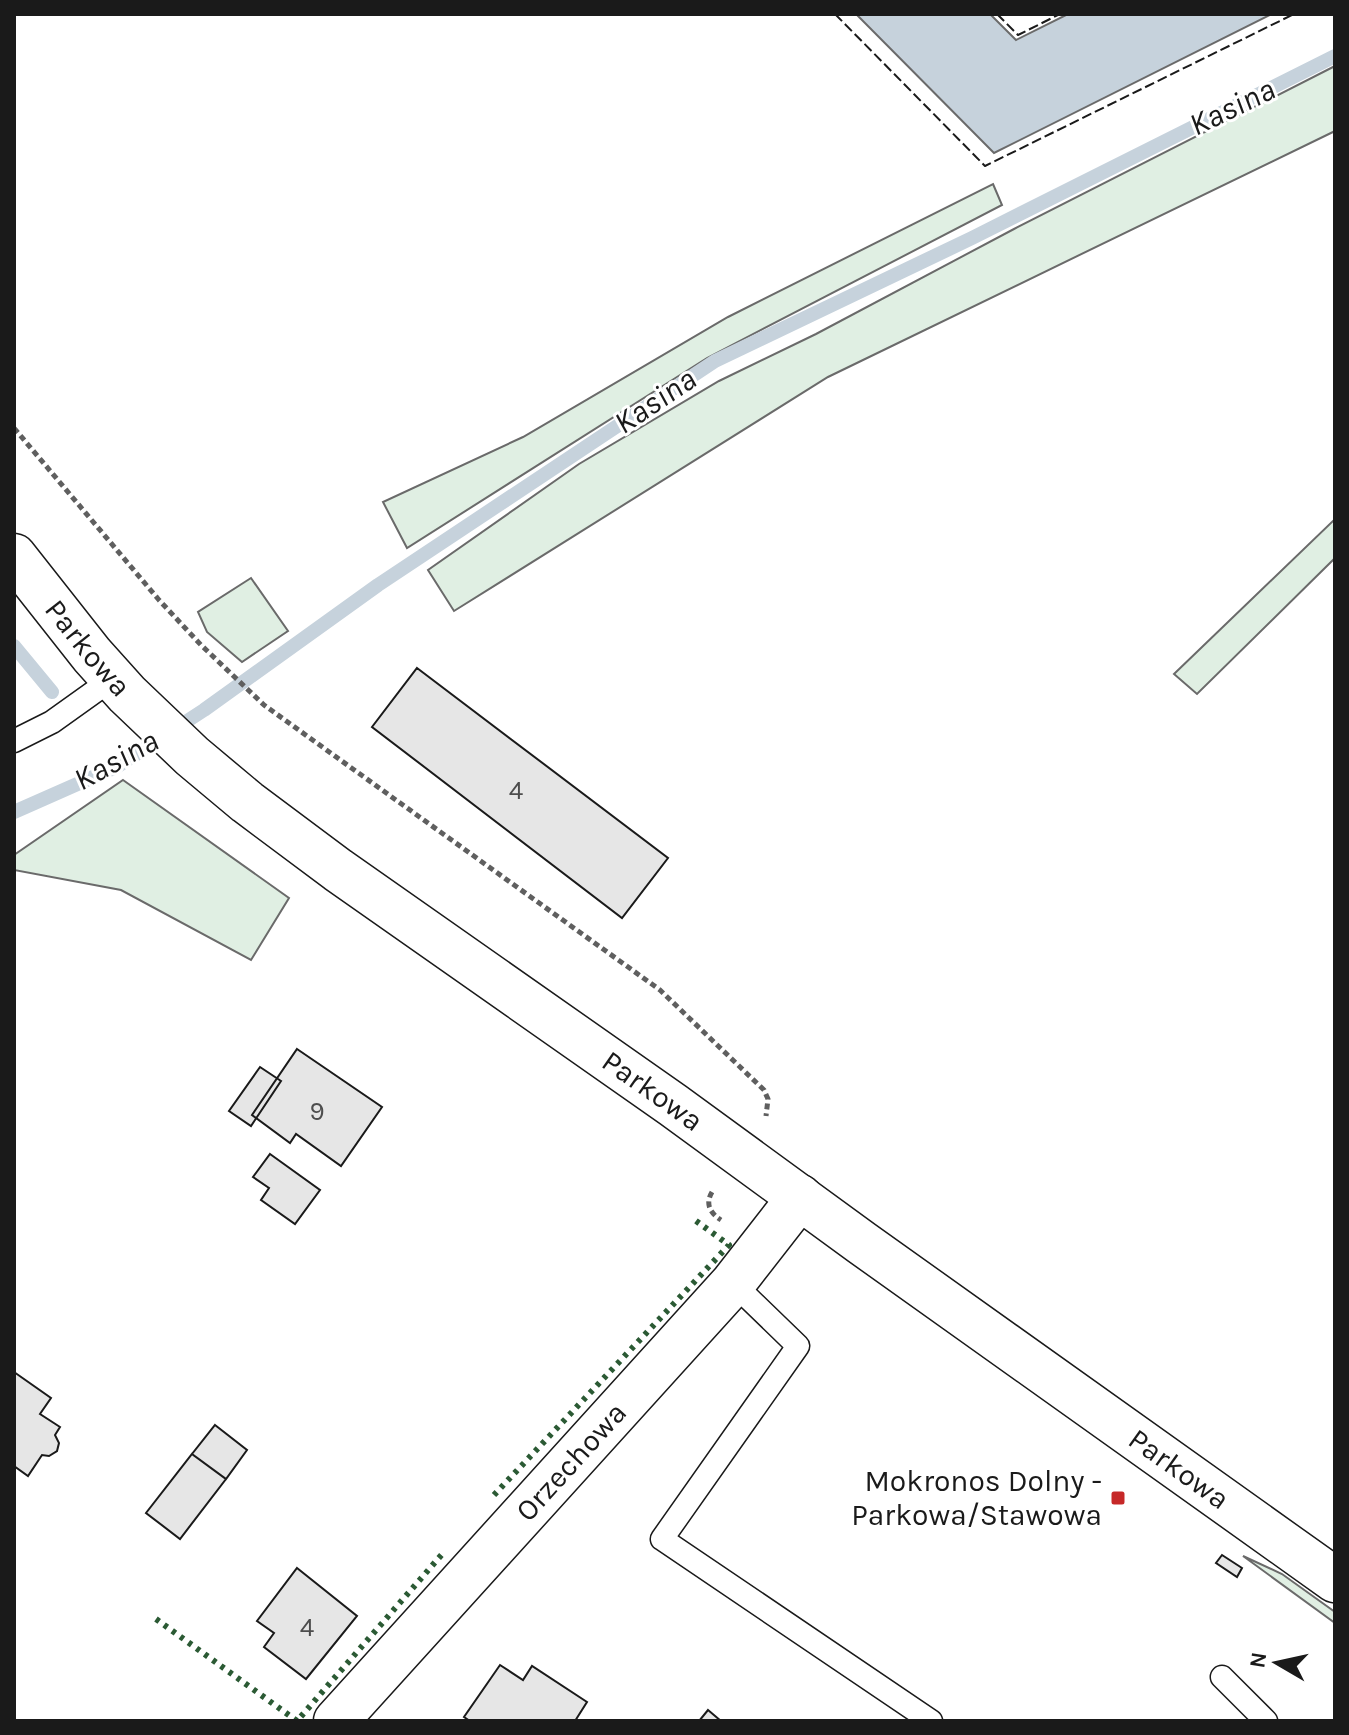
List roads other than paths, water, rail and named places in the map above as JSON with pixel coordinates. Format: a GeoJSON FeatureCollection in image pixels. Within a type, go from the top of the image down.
{"type":"FeatureCollection","features":[{"type":"Feature","properties":{"kind":"main road","name":"Parkowa"},"geometry":{"type":"LineString","coordinates":[[14,556],[92,655],[175,739],[247,802],[1335,1580]]}},
{"type":"Feature","properties":{"kind":"main road","name":"Orzechowa"},"geometry":{"type":"LineString","coordinates":[[336,1721],[733,1283],[800,1197]]}},
{"type":"Feature","properties":{"kind":"lane"},"geometry":{"type":"LineString","coordinates":[[14,741],[121,685]]}},
{"type":"Feature","properties":{"kind":"lane"},"geometry":{"type":"LineString","coordinates":[[733,1283],[798,1346],[662,1539],[931,1721]]}},
{"type":"Feature","properties":{"kind":"lane"},"geometry":{"type":"LineString","coordinates":[[1222,1677],[1266,1721]]}},
{"type":"Feature","properties":{"kind":"waterway","name":"Kasina"},"geometry":{"type":"LineString","coordinates":[[14,812],[118,766],[204,710],[378,585],[715,361],[972,238],[1335,56]]}},
{"type":"Feature","properties":{"kind":"waterway"},"geometry":{"type":"LineString","coordinates":[[14,646],[52,692]]}},
{"type":"Feature","properties":{"kind":"place","name":"Mokronos Dolny - Parkowa/Stawowa"},"geometry":{"type":"Point","coordinates":[1118,1498]}}]}
